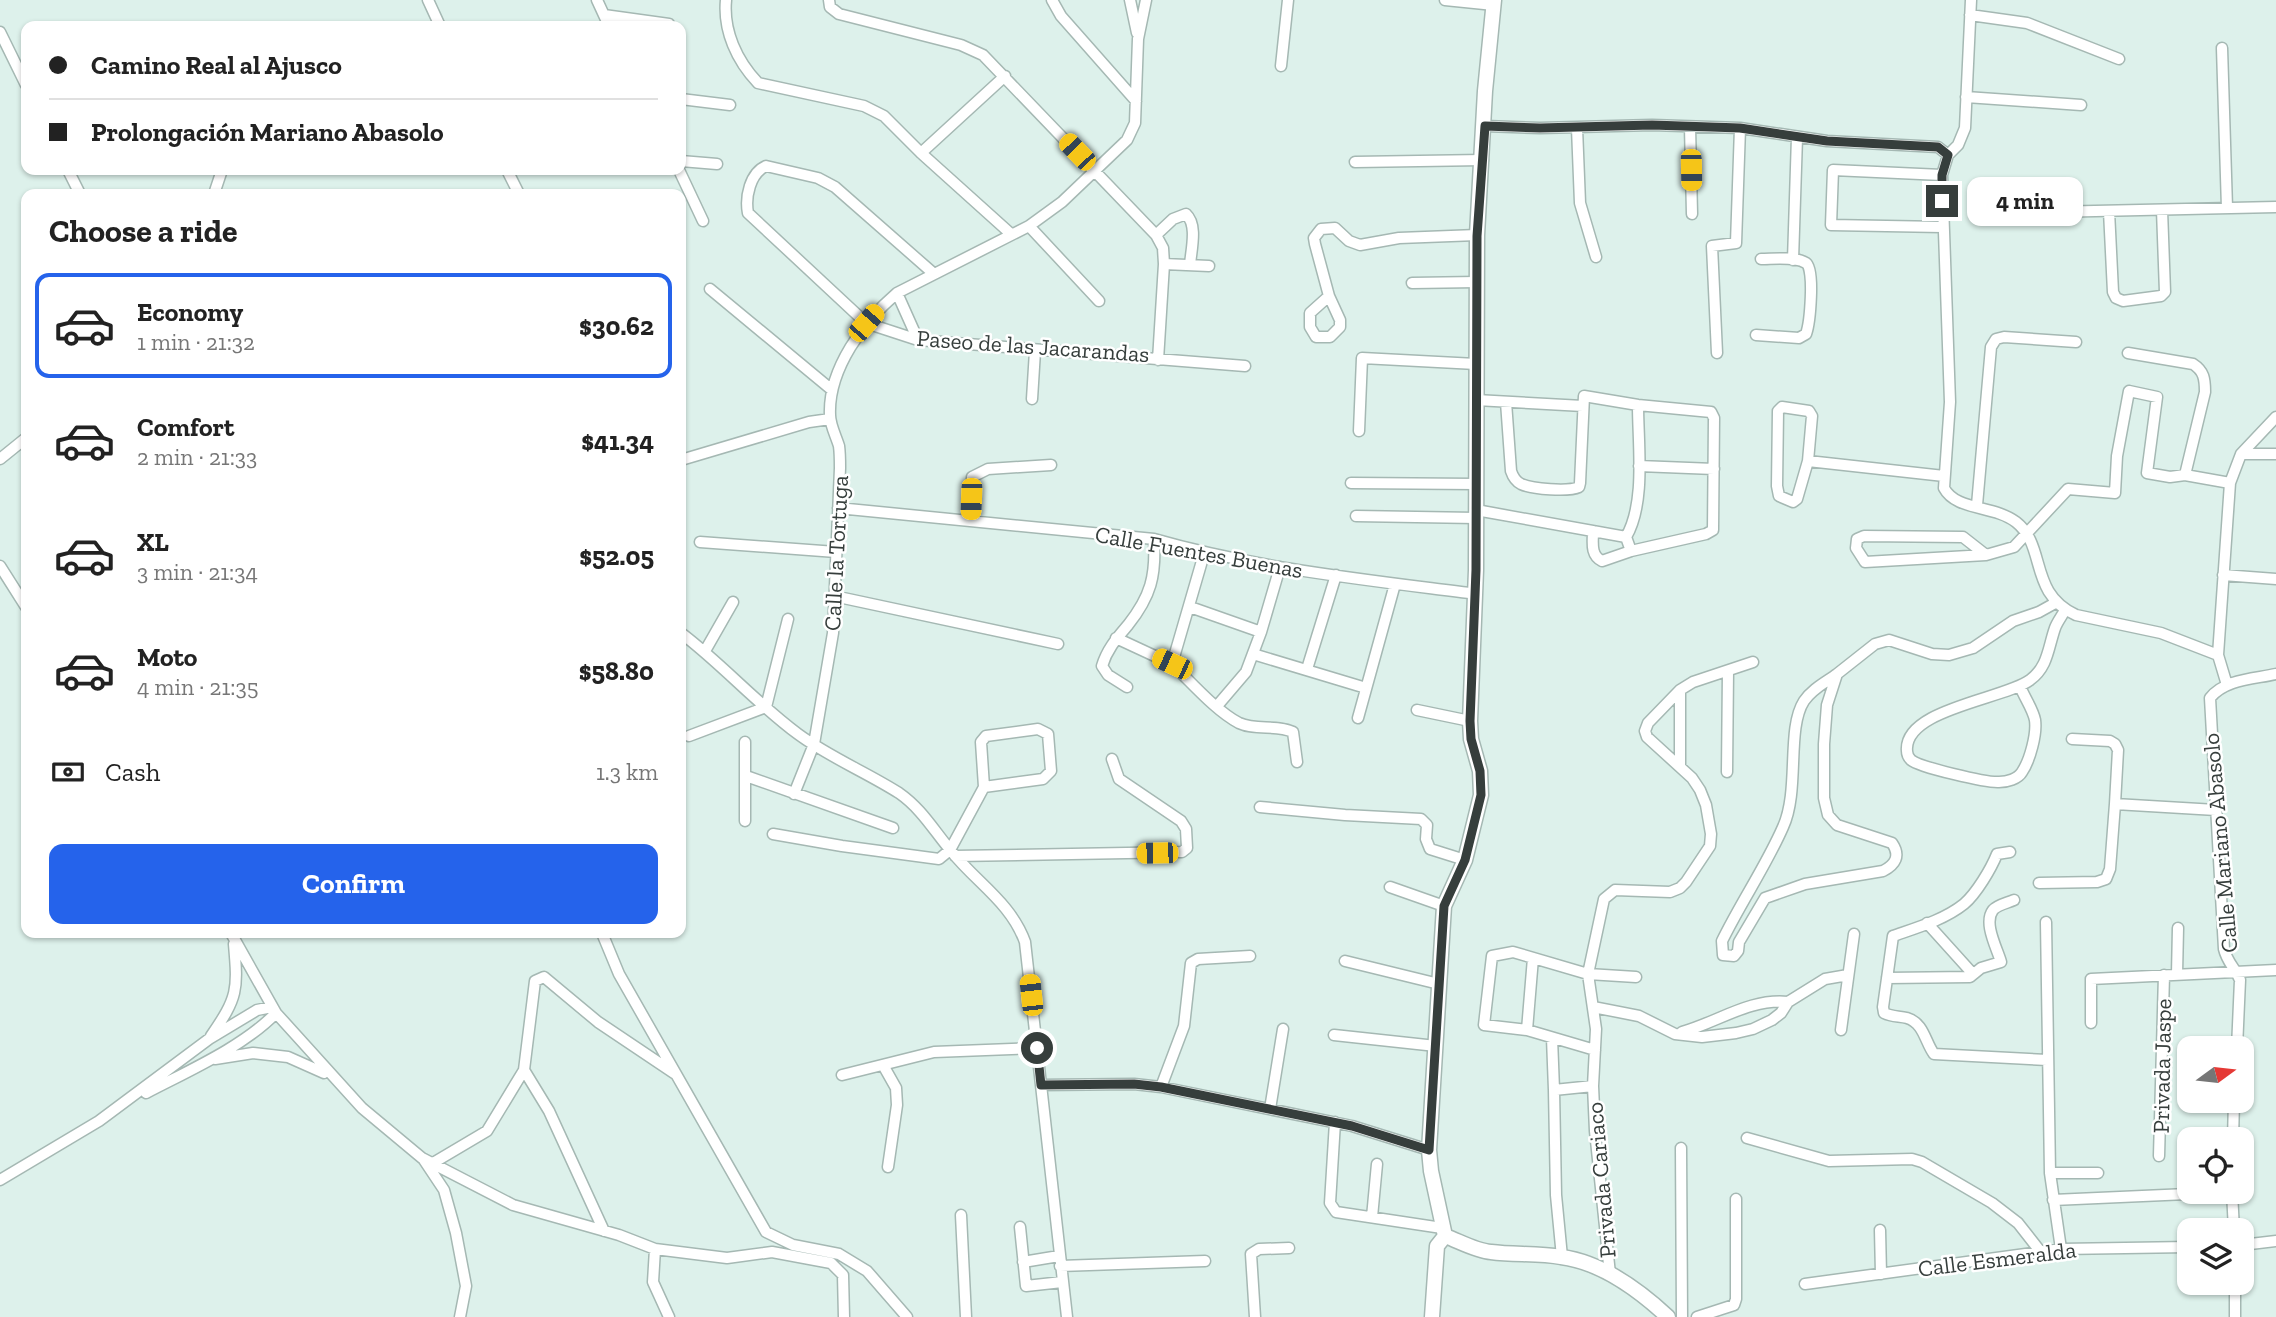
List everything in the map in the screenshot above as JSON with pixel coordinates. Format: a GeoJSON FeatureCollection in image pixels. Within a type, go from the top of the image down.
{"type":"FeatureCollection","features":[{"type":"Feature","properties":{"kind":"street"},"geometry":{"type":"LineString","coordinates":[[428,0],[438,21]]}},
{"type":"Feature","properties":{"kind":"street"},"geometry":{"type":"LineString","coordinates":[[597,0],[607,21]]}},
{"type":"Feature","properties":{"kind":"street"},"geometry":{"type":"LineString","coordinates":[[726,0],[728,32],[747,71],[758,83],[864,106],[884,116],[1011,234]]}},
{"type":"Feature","properties":{"kind":"street","name":"Paseo de las Jacarandas"},"geometry":{"type":"LineString","coordinates":[[829,0],[830,7],[839,14],[961,45],[983,55],[1096,170],[1156,235],[1163,248],[1158,360],[918,340],[866,323]]}},
{"type":"Feature","properties":{"kind":"street"},"geometry":{"type":"LineString","coordinates":[[1052,0],[1060,16],[1136,101]]}},
{"type":"Feature","properties":{"kind":"street"},"geometry":{"type":"LineString","coordinates":[[1130,0],[1138,39]]}},
{"type":"Feature","properties":{"kind":"street"},"geometry":{"type":"LineString","coordinates":[[1138,39],[1146,0]]}},
{"type":"Feature","properties":{"kind":"street"},"geometry":{"type":"LineString","coordinates":[[1281,66],[1288,0]]}},
{"type":"Feature","properties":{"kind":"street"},"geometry":{"type":"LineString","coordinates":[[1432,1317],[1437,1246],[1443,1232],[1429,1150],[1444,906],[1465,860],[1481,795],[1480,771],[1471,739],[1470,721],[1476,594],[1477,236],[1485,91],[1494,3],[1445,0]]}},
{"type":"Feature","properties":{"kind":"street"},"geometry":{"type":"LineString","coordinates":[[1970,0],[1965,128],[1958,145],[1948,155],[1942,175],[1950,402],[1944,488],[1948,497],[1957,502],[1976,505],[2016,522],[2026,534],[2048,592],[2061,606],[2076,615],[2161,633],[2218,655]]}},
{"type":"Feature","properties":{"kind":"street"},"geometry":{"type":"LineString","coordinates":[[604,15],[647,21]]}},
{"type":"Feature","properties":{"kind":"street"},"geometry":{"type":"LineString","coordinates":[[1970,15],[2027,23],[2119,59]]}},
{"type":"Feature","properties":{"kind":"street"},"geometry":{"type":"LineString","coordinates":[[0,32],[21,75]]}},
{"type":"Feature","properties":{"kind":"street","name":"Calle la Tortuga"},"geometry":{"type":"LineString","coordinates":[[794,794],[814,744],[833,633],[841,468],[839,448],[830,419],[832,390],[842,364],[866,323],[897,293],[1029,226],[1062,202],[1127,140],[1135,123],[1138,39]]}},
{"type":"Feature","properties":{"kind":"street"},"geometry":{"type":"LineString","coordinates":[[2222,48],[2227,208]]}},
{"type":"Feature","properties":{"kind":"street"},"geometry":{"type":"LineString","coordinates":[[921,153],[1005,76]]}},
{"type":"Feature","properties":{"kind":"street"},"geometry":{"type":"LineString","coordinates":[[1966,97],[2081,104]]}},
{"type":"Feature","properties":{"kind":"street"},"geometry":{"type":"LineString","coordinates":[[686,100],[730,105]]}},
{"type":"Feature","properties":{"kind":"street"},"geometry":{"type":"LineString","coordinates":[[1485,126],[1577,128],[1652,125],[1740,128],[1827,141],[1938,147],[1948,155]]}},
{"type":"Feature","properties":{"kind":"street"},"geometry":{"type":"LineString","coordinates":[[1690,127],[1692,214]]}},
{"type":"Feature","properties":{"kind":"street"},"geometry":{"type":"LineString","coordinates":[[1577,128],[1580,202],[1596,257]]}},
{"type":"Feature","properties":{"kind":"street"},"geometry":{"type":"LineString","coordinates":[[1717,353],[1712,246],[1736,243],[1740,128]]}},
{"type":"Feature","properties":{"kind":"street"},"geometry":{"type":"LineString","coordinates":[[1793,260],[1797,137]]}},
{"type":"Feature","properties":{"kind":"street"},"geometry":{"type":"LineString","coordinates":[[1355,162],[1483,160]]}},
{"type":"Feature","properties":{"kind":"street"},"geometry":{"type":"LineString","coordinates":[[686,162],[717,164]]}},
{"type":"Feature","properties":{"kind":"street"},"geometry":{"type":"LineString","coordinates":[[866,323],[748,213],[748,195],[759,169],[766,166],[785,170],[818,178],[835,187],[933,273]]}},
{"type":"Feature","properties":{"kind":"street"},"geometry":{"type":"LineString","coordinates":[[1942,175],[1833,170],[1831,225],[1942,227]]}},
{"type":"Feature","properties":{"kind":"street"},"geometry":{"type":"LineString","coordinates":[[681,175],[703,221]]}},
{"type":"Feature","properties":{"kind":"street"},"geometry":{"type":"LineString","coordinates":[[2050,212],[2276,207]]}},
{"type":"Feature","properties":{"kind":"street"},"geometry":{"type":"LineString","coordinates":[[2109,211],[2113,292],[2116,298],[2123,300],[2161,296],[2165,292],[2162,210]]}},
{"type":"Feature","properties":{"kind":"street"},"geometry":{"type":"LineString","coordinates":[[1156,235],[1172,219],[1186,214],[1191,219],[1192,226],[1190,265]]}},
{"type":"Feature","properties":{"kind":"street"},"geometry":{"type":"LineString","coordinates":[[1029,226],[1099,301]]}},
{"type":"Feature","properties":{"kind":"street"},"geometry":{"type":"LineString","coordinates":[[1329,296],[1314,238],[1321,229],[1335,228],[1349,242],[1360,245],[1399,238],[1477,236]]}},
{"type":"Feature","properties":{"kind":"street"},"geometry":{"type":"LineString","coordinates":[[1756,335],[1799,338],[1806,334],[1809,326],[1809,266],[1793,260],[1761,259]]}},
{"type":"Feature","properties":{"kind":"street"},"geometry":{"type":"LineString","coordinates":[[1164,264],[1209,266]]}},
{"type":"Feature","properties":{"kind":"street"},"geometry":{"type":"LineString","coordinates":[[1412,283],[1477,282]]}},
{"type":"Feature","properties":{"kind":"street"},"geometry":{"type":"LineString","coordinates":[[710,289],[832,390]]}},
{"type":"Feature","properties":{"kind":"street"},"geometry":{"type":"LineString","coordinates":[[897,293],[918,340]]}},
{"type":"Feature","properties":{"kind":"street"},"geometry":{"type":"LineString","coordinates":[[1976,505],[1992,347],[1996,339],[2004,337],[2076,342]]}},
{"type":"Feature","properties":{"kind":"street"},"geometry":{"type":"LineString","coordinates":[[1032,399],[1035,351]]}},
{"type":"Feature","properties":{"kind":"street"},"geometry":{"type":"LineString","coordinates":[[2128,353],[2193,364],[2201,369],[2205,392],[2185,475]]}},
{"type":"Feature","properties":{"kind":"street"},"geometry":{"type":"LineString","coordinates":[[1359,431],[1362,358],[1476,364]]}},
{"type":"Feature","properties":{"kind":"street"},"geometry":{"type":"LineString","coordinates":[[1158,360],[1245,366]]}},
{"type":"Feature","properties":{"kind":"street"},"geometry":{"type":"LineString","coordinates":[[1986,555],[1964,537],[1864,536],[1857,539],[1856,548],[1865,562],[1986,555],[2014,547],[2068,489],[2115,493],[2117,456],[2129,391],[2157,397],[2147,473],[2170,477],[2185,475],[2230,483]]}},
{"type":"Feature","properties":{"kind":"street"},"geometry":{"type":"LineString","coordinates":[[1506,402],[1513,477],[1525,485],[1569,491],[1579,487],[1580,483],[1584,396],[1638,405],[1711,412],[1714,418],[1713,530],[1602,561],[1596,558],[1593,552],[1593,531]]}},
{"type":"Feature","properties":{"kind":"street"},"geometry":{"type":"LineString","coordinates":[[1476,400],[1584,406]]}},
{"type":"Feature","properties":{"kind":"street"},"geometry":{"type":"LineString","coordinates":[[1631,551],[1626,537],[1634,523],[1639,466],[1638,405]]}},
{"type":"Feature","properties":{"kind":"street"},"geometry":{"type":"LineString","coordinates":[[1782,407],[1809,411],[1812,415],[1808,461],[1797,499],[1794,502],[1779,496],[1778,411],[1782,407]]}},
{"type":"Feature","properties":{"kind":"street"},"geometry":{"type":"LineString","coordinates":[[2276,417],[2241,454],[2230,483],[2218,655],[2227,685],[2276,674]]}},
{"type":"Feature","properties":{"kind":"street"},"geometry":{"type":"LineString","coordinates":[[686,459],[808,422],[830,419]]}},
{"type":"Feature","properties":{"kind":"street"},"geometry":{"type":"LineString","coordinates":[[0,459],[21,442]]}},
{"type":"Feature","properties":{"kind":"street"},"geometry":{"type":"LineString","coordinates":[[2241,454],[2276,453]]}},
{"type":"Feature","properties":{"kind":"street"},"geometry":{"type":"LineString","coordinates":[[1808,461],[1944,477]]}},
{"type":"Feature","properties":{"kind":"street"},"geometry":{"type":"LineString","coordinates":[[970,521],[972,477],[988,469],[1051,465]]}},
{"type":"Feature","properties":{"kind":"street"},"geometry":{"type":"LineString","coordinates":[[1639,466],[1714,469]]}},
{"type":"Feature","properties":{"kind":"street"},"geometry":{"type":"LineString","coordinates":[[1351,483],[1476,484]]}},
{"type":"Feature","properties":{"kind":"street","name":"Calle Fuentes Buenas"},"geometry":{"type":"LineString","coordinates":[[838,508],[1154,539],[1204,554],[1280,567],[1476,594]]}},
{"type":"Feature","properties":{"kind":"street"},"geometry":{"type":"LineString","coordinates":[[1356,516],[1476,514],[1626,537]]}},
{"type":"Feature","properties":{"kind":"street"},"geometry":{"type":"LineString","coordinates":[[1127,687],[1108,675],[1102,666],[1116,638],[1148,596],[1153,578],[1154,539]]}},
{"type":"Feature","properties":{"kind":"street"},"geometry":{"type":"LineString","coordinates":[[700,542],[836,552]]}},
{"type":"Feature","properties":{"kind":"street"},"geometry":{"type":"LineString","coordinates":[[1172,664],[1204,554]]}},
{"type":"Feature","properties":{"kind":"street"},"geometry":{"type":"LineString","coordinates":[[0,566],[21,599]]}},
{"type":"Feature","properties":{"kind":"street"},"geometry":{"type":"LineString","coordinates":[[1217,706],[1246,672],[1280,567]]}},
{"type":"Feature","properties":{"kind":"street"},"geometry":{"type":"LineString","coordinates":[[1307,669],[1336,575]]}},
{"type":"Feature","properties":{"kind":"street"},"geometry":{"type":"LineString","coordinates":[[2223,575],[2276,579]]}},
{"type":"Feature","properties":{"kind":"street"},"geometry":{"type":"LineString","coordinates":[[1358,719],[1395,584]]}},
{"type":"Feature","properties":{"kind":"street"},"geometry":{"type":"LineString","coordinates":[[834,596],[1058,645]]}},
{"type":"Feature","properties":{"kind":"street"},"geometry":{"type":"LineString","coordinates":[[705,651],[733,602]]}},
{"type":"Feature","properties":{"kind":"street"},"geometry":{"type":"LineString","coordinates":[[1837,674],[1827,705],[1824,744],[1824,798],[1828,814],[1837,825],[1892,843],[1897,850],[1896,859],[1892,866],[1883,871],[1805,884],[1765,898],[1739,942],[1738,951],[1734,957],[1728,957],[1723,955],[1722,941],[1784,826],[1792,801],[1796,727],[1800,709],[1806,699],[1816,689],[1875,644],[1889,640],[1932,654],[1949,655],[1973,648],[2013,621],[2061,606]]}},
{"type":"Feature","properties":{"kind":"street"},"geometry":{"type":"LineString","coordinates":[[2020,686],[2035,720],[2035,729],[2027,763],[2021,775],[2015,779],[1999,783],[1925,767],[1911,760],[1907,754],[1907,741],[1913,730],[1924,723],[1964,704],[2031,680],[2045,663],[2061,606]]}},
{"type":"Feature","properties":{"kind":"street"},"geometry":{"type":"LineString","coordinates":[[1190,607],[1261,632]]}},
{"type":"Feature","properties":{"kind":"street"},"geometry":{"type":"LineString","coordinates":[[766,707],[788,619]]}},
{"type":"Feature","properties":{"kind":"street"},"geometry":{"type":"LineString","coordinates":[[686,637],[799,735],[901,795],[924,814],[952,853],[1004,904],[1020,927],[1025,942],[1067,1317]]}},
{"type":"Feature","properties":{"kind":"street"},"geometry":{"type":"LineString","coordinates":[[1116,638],[1172,664],[1238,722],[1252,727],[1286,729],[1293,732],[1297,762]]}},
{"type":"Feature","properties":{"kind":"street"},"geometry":{"type":"LineString","coordinates":[[1253,654],[1366,688]]}},
{"type":"Feature","properties":{"kind":"street"},"geometry":{"type":"LineString","coordinates":[[1679,766],[1647,737],[1645,731],[1648,723],[1680,690],[1693,682],[1753,662]]}},
{"type":"Feature","properties":{"kind":"street"},"geometry":{"type":"LineString","coordinates":[[1727,772],[1728,671]]}},
{"type":"Feature","properties":{"kind":"street","name":"Calle Mariano Abasolo"},"geometry":{"type":"LineString","coordinates":[[2227,685],[2217,690],[2210,698],[2209,709],[2224,949],[2227,961],[2237,971],[2240,980],[2238,1036]]}},
{"type":"Feature","properties":{"kind":"street"},"geometry":{"type":"LineString","coordinates":[[1679,766],[1680,690]]}},
{"type":"Feature","properties":{"kind":"street"},"geometry":{"type":"LineString","coordinates":[[688,736],[766,707]]}},
{"type":"Feature","properties":{"kind":"street"},"geometry":{"type":"LineString","coordinates":[[1417,710],[1470,721]]}},
{"type":"Feature","properties":{"kind":"street"},"geometry":{"type":"LineString","coordinates":[[952,853],[984,788],[981,742],[986,736],[1038,729],[1048,734],[1051,771],[1044,779],[984,788]]}},
{"type":"Feature","properties":{"kind":"street"},"geometry":{"type":"LineString","coordinates":[[2039,883],[2097,882],[2106,879],[2110,869],[2118,750],[2110,741],[2073,739]]}},
{"type":"Feature","properties":{"kind":"street"},"geometry":{"type":"LineString","coordinates":[[745,821],[746,742]]}},
{"type":"Feature","properties":{"kind":"street"},"geometry":{"type":"LineString","coordinates":[[773,834],[939,859],[952,853],[1182,852],[1187,848],[1186,829],[1181,821],[1119,779],[1112,759]]}},
{"type":"Feature","properties":{"kind":"street","name":"Privada Cariaco"},"geometry":{"type":"LineString","coordinates":[[1610,1274],[1595,1131],[1593,1086],[1596,1029],[1588,974],[1604,899],[1609,893],[1615,890],[1670,892],[1686,882],[1710,846],[1711,834],[1706,805],[1700,789],[1679,766]]}},
{"type":"Feature","properties":{"kind":"street"},"geometry":{"type":"LineString","coordinates":[[746,776],[893,828]]}},
{"type":"Feature","properties":{"kind":"street"},"geometry":{"type":"LineString","coordinates":[[2115,804],[2217,810]]}},
{"type":"Feature","properties":{"kind":"street"},"geometry":{"type":"LineString","coordinates":[[1261,807],[1421,819],[1427,825],[1426,839],[1430,849],[1465,860]]}},
{"type":"Feature","properties":{"kind":"street"},"geometry":{"type":"LineString","coordinates":[[2010,852],[1997,854],[1990,872],[1964,904],[1927,923],[1893,936],[1884,1013],[1910,1019],[1919,1026],[1934,1054],[2048,1060]]}},
{"type":"Feature","properties":{"kind":"street"},"geometry":{"type":"LineString","coordinates":[[1390,887],[1444,906]]}},
{"type":"Feature","properties":{"kind":"street"},"geometry":{"type":"LineString","coordinates":[[1887,978],[1970,977],[1981,968],[2001,962],[1991,931],[1990,916],[1994,908],[2014,900]]}},
{"type":"Feature","properties":{"kind":"street"},"geometry":{"type":"LineString","coordinates":[[2046,922],[2050,1172],[2061,1249]]}},
{"type":"Feature","properties":{"kind":"street"},"geometry":{"type":"LineString","coordinates":[[1927,923],[1973,974]]}},
{"type":"Feature","properties":{"kind":"street"},"geometry":{"type":"LineString","coordinates":[[2177,974],[2178,928]]}},
{"type":"Feature","properties":{"kind":"street"},"geometry":{"type":"LineString","coordinates":[[1841,1030],[1854,934]]}},
{"type":"Feature","properties":{"kind":"street"},"geometry":{"type":"LineString","coordinates":[[209,1039],[229,1011],[237,983],[232,938]]}},
{"type":"Feature","properties":{"kind":"street"},"geometry":{"type":"LineString","coordinates":[[234,938],[274,1010],[330,1075],[362,1108],[427,1160],[513,1205],[655,1248],[727,1258],[772,1252],[831,1263],[843,1275],[844,1317]]}},
{"type":"Feature","properties":{"kind":"street"},"geometry":{"type":"LineString","coordinates":[[604,938],[619,974],[766,1232],[793,1245],[839,1254],[867,1271],[907,1317]]}},
{"type":"Feature","properties":{"kind":"street"},"geometry":{"type":"LineString","coordinates":[[1595,1050],[1527,1030],[1484,1024],[1492,956],[1513,952],[1588,974],[1636,977]]}},
{"type":"Feature","properties":{"kind":"street"},"geometry":{"type":"LineString","coordinates":[[1161,1087],[1184,1026],[1191,963],[1198,959],[1250,956]]}},
{"type":"Feature","properties":{"kind":"street"},"geometry":{"type":"LineString","coordinates":[[1527,1030],[1533,958]]}},
{"type":"Feature","properties":{"kind":"street"},"geometry":{"type":"LineString","coordinates":[[1345,961],[1439,984]]}},
{"type":"Feature","properties":{"kind":"street"},"geometry":{"type":"LineString","coordinates":[[2091,1023],[2091,979],[2276,970]]}},
{"type":"Feature","properties":{"kind":"street"},"geometry":{"type":"LineString","coordinates":[[1593,1007],[1639,1016],[1675,1034],[1702,1037],[1753,1029],[1781,1013],[1788,1002],[1825,979],[1849,975]]}},
{"type":"Feature","properties":{"kind":"street","name":"Privada Jaspe"},"geometry":{"type":"LineString","coordinates":[[2160,1156],[2164,975]]}},
{"type":"Feature","properties":{"kind":"street"},"geometry":{"type":"LineString","coordinates":[[427,1160],[488,1131],[524,1070],[535,981],[544,977],[598,1022],[676,1074]]}},
{"type":"Feature","properties":{"kind":"street"},"geometry":{"type":"LineString","coordinates":[[1675,1034],[1703,1026],[1752,1004],[1770,1000],[1788,1002]]}},
{"type":"Feature","properties":{"kind":"street"},"geometry":{"type":"LineString","coordinates":[[113,1111],[209,1039],[257,1010],[274,1010]]}},
{"type":"Feature","properties":{"kind":"street"},"geometry":{"type":"LineString","coordinates":[[0,1180],[113,1111],[208,1060],[264,1026],[274,1010]]}},
{"type":"Feature","properties":{"kind":"street"},"geometry":{"type":"LineString","coordinates":[[1270,1109],[1283,1029]]}},
{"type":"Feature","properties":{"kind":"street"},"geometry":{"type":"LineString","coordinates":[[1334,1035],[1436,1046]]}},
{"type":"Feature","properties":{"kind":"street"},"geometry":{"type":"LineString","coordinates":[[1552,1038],[1554,1090]]}},
{"type":"Feature","properties":{"kind":"street"},"geometry":{"type":"LineString","coordinates":[[842,1075],[934,1052],[1037,1048]]}},
{"type":"Feature","properties":{"kind":"street"},"geometry":{"type":"LineString","coordinates":[[208,1060],[253,1053],[288,1057],[330,1075]]}},
{"type":"Feature","properties":{"kind":"street"},"geometry":{"type":"LineString","coordinates":[[883,1065],[896,1088],[897,1105],[888,1167]]}},
{"type":"Feature","properties":{"kind":"street"},"geometry":{"type":"LineString","coordinates":[[524,1070],[549,1111],[604,1231]]}},
{"type":"Feature","properties":{"kind":"street"},"geometry":{"type":"LineString","coordinates":[[1041,1085],[1134,1084],[1161,1087],[1335,1122],[1429,1150]]}},
{"type":"Feature","properties":{"kind":"street","name":"Privada Cariaco"},"geometry":{"type":"LineString","coordinates":[[1562,1257],[1556,1195],[1554,1090],[1593,1086]]}},
{"type":"Feature","properties":{"kind":"street"},"geometry":{"type":"LineString","coordinates":[[1335,1122],[1330,1203],[1336,1212],[1443,1232],[1488,1252],[1562,1257],[1580,1261],[1610,1274],[1636,1290],[1668,1317]]}},
{"type":"Feature","properties":{"kind":"street"},"geometry":{"type":"LineString","coordinates":[[1747,1138],[1829,1161],[1912,1159],[1922,1162],[1992,1203],[2018,1223],[2040,1251]]}},
{"type":"Feature","properties":{"kind":"street"},"geometry":{"type":"LineString","coordinates":[[1681,1148],[1682,1317]]}},
{"type":"Feature","properties":{"kind":"street"},"geometry":{"type":"LineString","coordinates":[[427,1160],[444,1190],[456,1233],[466,1286],[460,1317]]}},
{"type":"Feature","properties":{"kind":"street"},"geometry":{"type":"LineString","coordinates":[[1372,1217],[1377,1164]]}},
{"type":"Feature","properties":{"kind":"street"},"geometry":{"type":"LineString","coordinates":[[2050,1172],[2098,1173]]}},
{"type":"Feature","properties":{"kind":"street"},"geometry":{"type":"LineString","coordinates":[[2053,1200],[2177,1195]]}},
{"type":"Feature","properties":{"kind":"street"},"geometry":{"type":"LineString","coordinates":[[1698,1317],[1734,1305],[1736,1300],[1736,1199]]}},
{"type":"Feature","properties":{"kind":"street"},"geometry":{"type":"LineString","coordinates":[[961,1215],[966,1317]]}},
{"type":"Feature","properties":{"kind":"street"},"geometry":{"type":"LineString","coordinates":[[1020,1227],[1026,1286],[1062,1282]]}},
{"type":"Feature","properties":{"kind":"street"},"geometry":{"type":"LineString","coordinates":[[1880,1230],[1881,1274]]}},
{"type":"Feature","properties":{"kind":"street"},"geometry":{"type":"LineString","coordinates":[[2254,1244],[2276,1241]]}},
{"type":"Feature","properties":{"kind":"street","name":"Calle Esmeralda"},"geometry":{"type":"LineString","coordinates":[[1805,1284],[2040,1251],[2177,1247]]}},
{"type":"Feature","properties":{"kind":"street"},"geometry":{"type":"LineString","coordinates":[[655,1248],[653,1282],[669,1317]]}},
{"type":"Feature","properties":{"kind":"street"},"geometry":{"type":"LineString","coordinates":[[1255,1317],[1251,1254],[1259,1249],[1289,1248]]}},
{"type":"Feature","properties":{"kind":"street"},"geometry":{"type":"LineString","coordinates":[[1023,1262],[1205,1261]]}},
{"type":"Feature","properties":{"kind":"street"},"geometry":{"type":"LineString","coordinates":[[2235,1295],[2235,1317]]}},
{"type":"Feature","properties":{"kind":"route"},"geometry":{"type":"LineString","coordinates":[[1037,1048],[1041,1085],[1134,1084],[1161,1087],[1352,1126],[1429,1150],[1444,906],[1465,860],[1481,795],[1480,771],[1471,739],[1470,721],[1476,594],[1477,236],[1485,126],[1577,128],[1652,125],[1740,128],[1827,141],[1938,147],[1948,155],[1942,175],[1942,201]]}}]}
